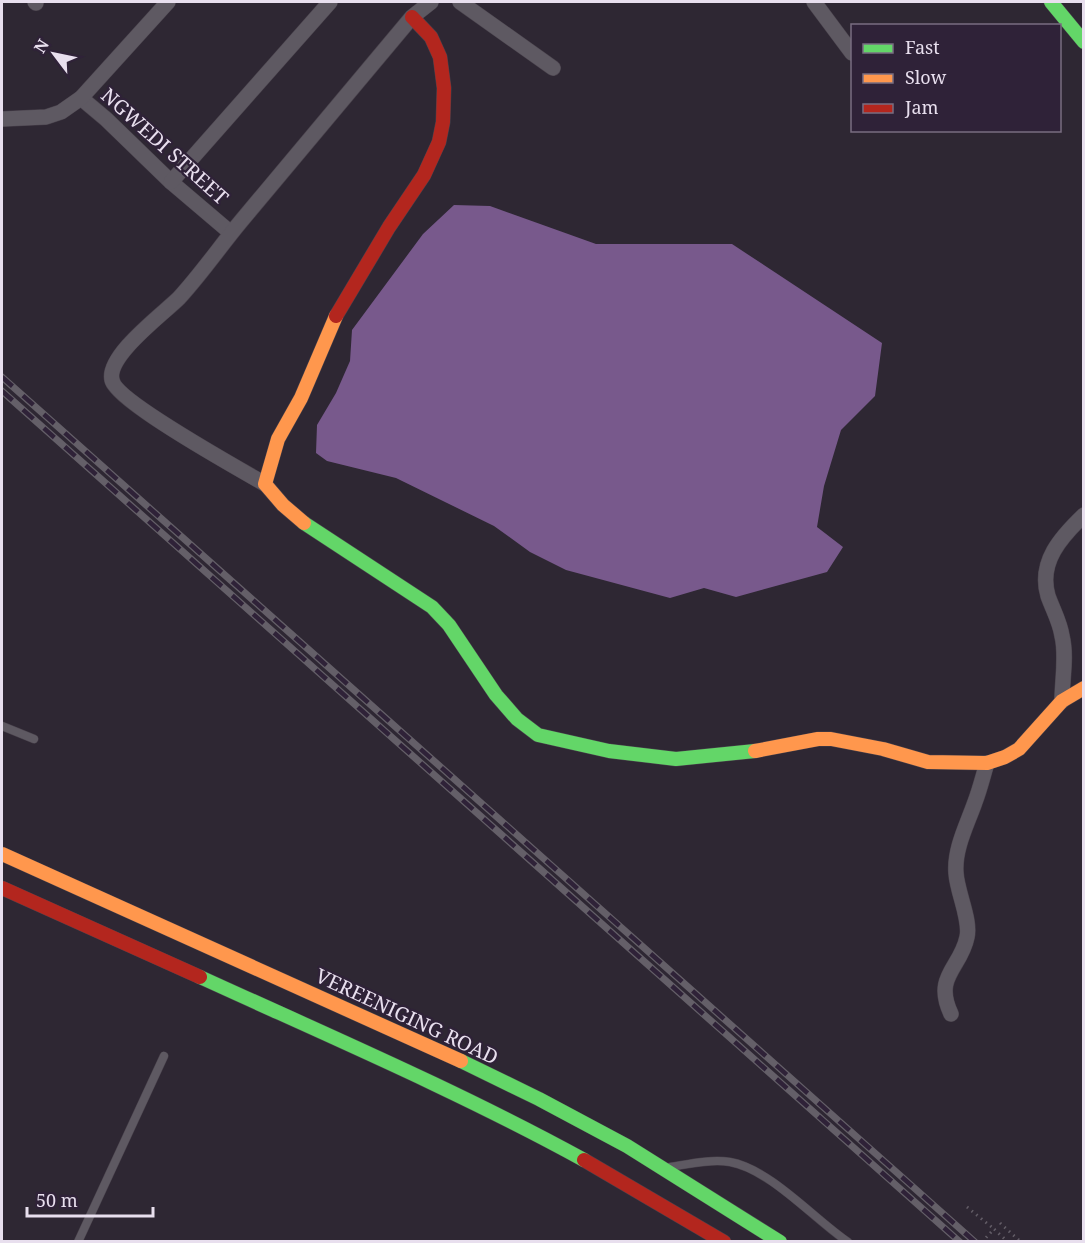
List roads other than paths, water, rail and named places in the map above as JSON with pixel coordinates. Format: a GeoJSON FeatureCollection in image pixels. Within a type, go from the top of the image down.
{"type":"FeatureCollection","features":[{"type":"Feature","properties":{"kind":"main road"},"geometry":{"type":"LineString","coordinates":[[1051,2],[1083,42]]}},
{"type":"Feature","properties":{"kind":"main road"},"geometry":{"type":"LineString","coordinates":[[412,17],[431,36],[440,57],[444,88],[443,122],[439,142],[424,175],[389,227],[336,316],[301,398],[278,440],[265,484],[283,505],[308,526],[432,608],[449,625],[496,695],[516,719],[538,735],[549,739],[609,751],[676,759],[758,751],[818,739],[831,739],[928,762],[987,762],[1005,757],[1019,749],[1062,701],[1083,688]]}},
{"type":"Feature","properties":{"kind":"main road","name":"VEREENIGING ROAD"},"geometry":{"type":"LineString","coordinates":[[2,854],[497,1078],[627,1146],[780,1242]]}},
{"type":"Feature","properties":{"kind":"main road"},"geometry":{"type":"LineString","coordinates":[[2,888],[411,1072],[517,1123],[619,1179],[692,1226],[724,1242]]}},
{"type":"Feature","properties":{"kind":"street"},"geometry":{"type":"LineString","coordinates":[[81,98],[168,2]]}},
{"type":"Feature","properties":{"kind":"street"},"geometry":{"type":"LineString","coordinates":[[171,182],[330,2]]}},
{"type":"Feature","properties":{"kind":"street"},"geometry":{"type":"LineString","coordinates":[[265,484],[159,420],[115,387],[111,379],[113,368],[120,355],[198,277],[231,233],[412,17],[431,2]]}},
{"type":"Feature","properties":{"kind":"street"},"geometry":{"type":"LineString","coordinates":[[460,2],[553,68]]}},
{"type":"Feature","properties":{"kind":"street"},"geometry":{"type":"LineString","coordinates":[[814,2],[851,52]]}},
{"type":"Feature","properties":{"kind":"street","name":"NGWEDI STREET"},"geometry":{"type":"LineString","coordinates":[[3,121],[46,117],[61,112],[81,98],[171,182],[231,233]]}},
{"type":"Feature","properties":{"kind":"street"},"geometry":{"type":"LineString","coordinates":[[1062,701],[1064,645],[1045,580],[1052,553],[1060,540],[1083,515]]}},
{"type":"Feature","properties":{"kind":"street"},"geometry":{"type":"LineString","coordinates":[[951,1014],[945,1002],[945,988],[968,935],[956,872],[957,855],[987,762]]}},
{"type":"Feature","properties":{"kind":"lane"},"geometry":{"type":"LineString","coordinates":[[2,726],[34,739]]}},
{"type":"Feature","properties":{"kind":"lane"},"geometry":{"type":"LineString","coordinates":[[78,1242],[164,1056]]}},
{"type":"Feature","properties":{"kind":"lane"},"geometry":{"type":"LineString","coordinates":[[662,1168],[728,1162],[747,1167],[796,1198],[832,1231],[848,1242]]}},
{"type":"Feature","properties":{"kind":"railway"},"geometry":{"type":"LineString","coordinates":[[2,377],[975,1242]]}},
{"type":"Feature","properties":{"kind":"railway"},"geometry":{"type":"LineString","coordinates":[[2,391],[960,1242]]}}]}
